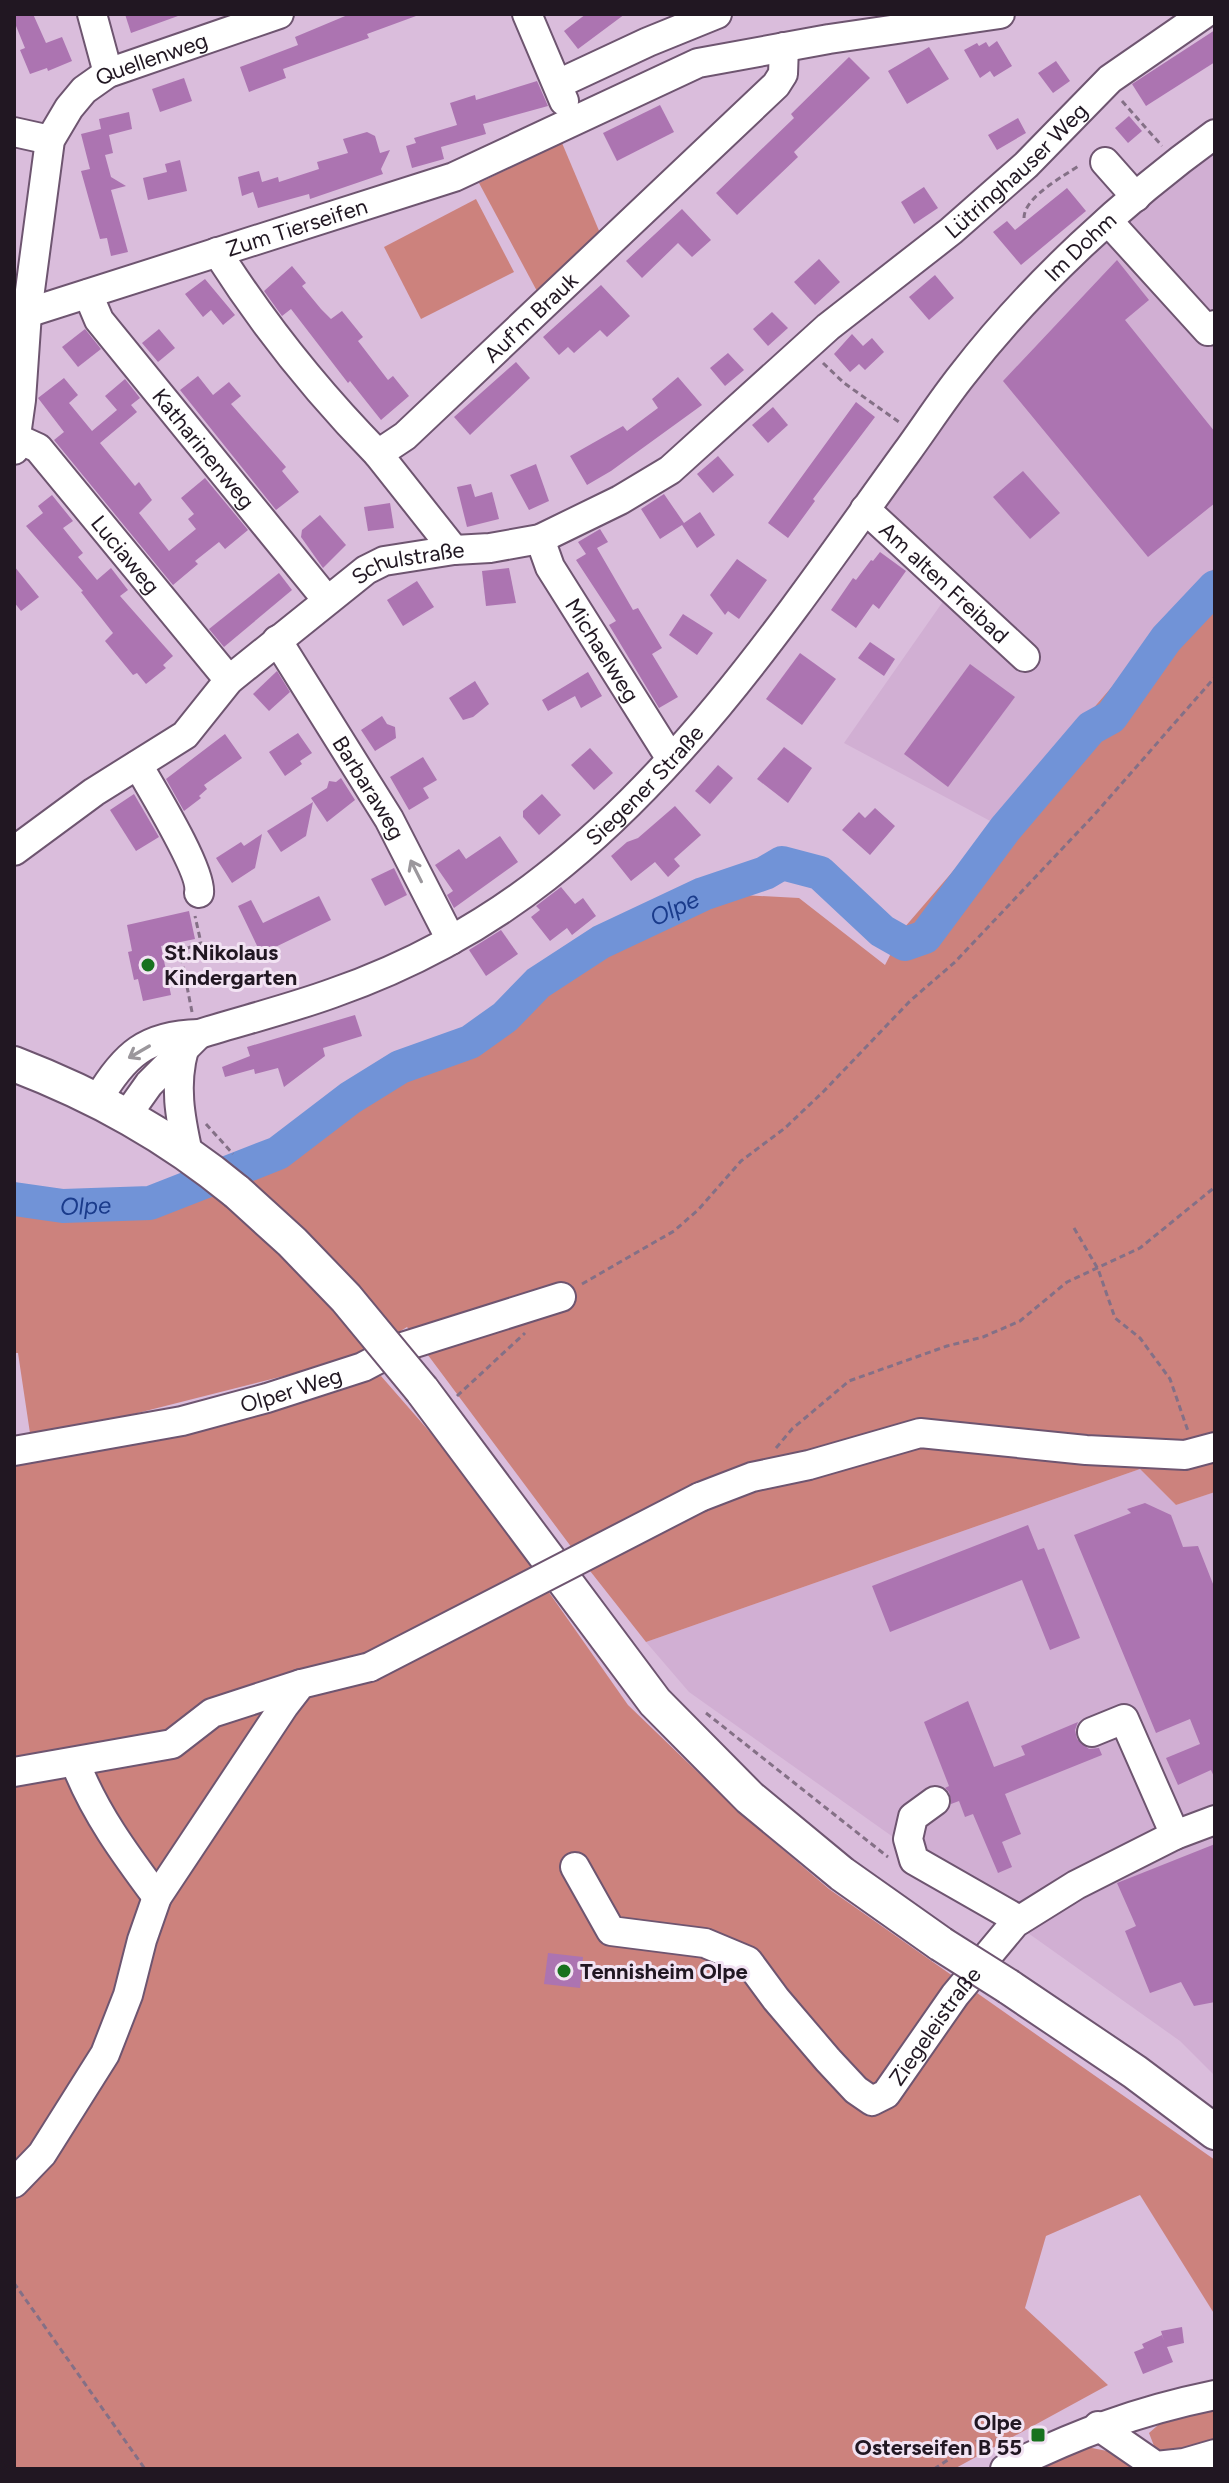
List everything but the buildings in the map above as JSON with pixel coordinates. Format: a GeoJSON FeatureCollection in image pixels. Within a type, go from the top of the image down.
{"type":"FeatureCollection","features":[{"type":"Feature","properties":{"kind":"main road"},"geometry":{"type":"LineString","coordinates":[[14,1064],[113,1107],[188,1153],[292,1242],[438,1394],[655,1702],[750,1798],[842,1874],[941,1944],[1135,2072],[1215,2132]]}},
{"type":"Feature","properties":{"kind":"street"},"geometry":{"type":"LineString","coordinates":[[92,14],[108,73]]}},
{"type":"Feature","properties":{"kind":"street","name":"Quellenweg"},"geometry":{"type":"LineString","coordinates":[[50,140],[84,90],[108,73],[279,14]]}},
{"type":"Feature","properties":{"kind":"street"},"geometry":{"type":"LineString","coordinates":[[527,14],[571,121]]}},
{"type":"Feature","properties":{"kind":"street"},"geometry":{"type":"LineString","coordinates":[[558,84],[717,14]]}},
{"type":"Feature","properties":{"kind":"street","name":"Zum Tierseifen"},"geometry":{"type":"LineString","coordinates":[[21,314],[454,177],[698,63],[946,18],[1000,14]]}},
{"type":"Feature","properties":{"kind":"street","name":"Lütringhauser Weg"},"geometry":{"type":"LineString","coordinates":[[828,327],[951,231],[1005,184],[1110,79],[1204,14]]}},
{"type":"Feature","properties":{"kind":"street","name":"Auf'm Brauk"},"geometry":{"type":"LineString","coordinates":[[378,454],[405,436],[776,85],[783,74],[784,47]]}},
{"type":"Feature","properties":{"kind":"street"},"geometry":{"type":"LineString","coordinates":[[14,132],[50,140],[21,314],[15,444]]}},
{"type":"Feature","properties":{"kind":"street","name":"Im Dohm"},"geometry":{"type":"LineString","coordinates":[[962,375],[1010,317],[1108,221],[1215,134]]}},
{"type":"Feature","properties":{"kind":"street"},"geometry":{"type":"LineString","coordinates":[[1105,162],[1136,197]]}},
{"type":"Feature","properties":{"kind":"street"},"geometry":{"type":"LineString","coordinates":[[1108,221],[1208,331],[1215,325]]}},
{"type":"Feature","properties":{"kind":"street"},"geometry":{"type":"LineString","coordinates":[[217,252],[249,303],[353,429],[378,454],[454,550]]}},
{"type":"Feature","properties":{"kind":"street","name":"Katharinenweg"},"geometry":{"type":"LineString","coordinates":[[88,294],[99,320],[327,600]]}},
{"type":"Feature","properties":{"kind":"street","name":"Schulstraße"},"geometry":{"type":"LineString","coordinates":[[14,851],[94,792],[185,735],[229,680],[366,570],[384,561],[540,539],[620,500],[670,470],[828,327]]}},
{"type":"Feature","properties":{"kind":"street","name":"Siegener Straße"},"geometry":{"type":"LineString","coordinates":[[113,1107],[149,1084],[192,1041],[390,971],[451,940],[546,878],[614,818],[695,734],[783,620],[962,375]]}},
{"type":"Feature","properties":{"kind":"street","name":"Luciaweg"},"geometry":{"type":"LineString","coordinates":[[15,444],[38,448],[229,680]]}},
{"type":"Feature","properties":{"kind":"street","name":"Am alten Freibad"},"geometry":{"type":"LineString","coordinates":[[865,509],[1025,657]]}},
{"type":"Feature","properties":{"kind":"street","name":"Michaelweg"},"geometry":{"type":"LineString","coordinates":[[540,539],[550,567],[671,759]]}},
{"type":"Feature","properties":{"kind":"street","name":"Barbaraweg"},"geometry":{"type":"LineString","coordinates":[[277,640],[389,819],[451,940]]}},
{"type":"Feature","properties":{"kind":"street"},"geometry":{"type":"LineString","coordinates":[[138,765],[194,867],[201,886],[199,893]]}},
{"type":"Feature","properties":{"kind":"street"},"geometry":{"type":"LineString","coordinates":[[188,1153],[180,1115],[178,1069],[192,1041]]}},
{"type":"Feature","properties":{"kind":"street","name":"Olper Weg"},"geometry":{"type":"LineString","coordinates":[[14,1451],[182,1421],[267,1398],[363,1367],[399,1348],[561,1297]]}},
{"type":"Feature","properties":{"kind":"street"},"geometry":{"type":"LineString","coordinates":[[14,1772],[172,1744],[212,1713],[301,1684],[370,1667],[700,1497],[752,1477],[809,1465],[920,1433],[1086,1450],[1185,1455],[1209,1448]]}},
{"type":"Feature","properties":{"kind":"street"},"geometry":{"type":"LineString","coordinates":[[14,2183],[42,2154],[105,2054],[128,1995],[157,1897],[301,1684]]}},
{"type":"Feature","properties":{"kind":"street"},"geometry":{"type":"LineString","coordinates":[[1092,1732],[1124,1719],[1175,1835]]}},
{"type":"Feature","properties":{"kind":"street"},"geometry":{"type":"LineString","coordinates":[[75,1762],[85,1790],[106,1826],[157,1897]]}},
{"type":"Feature","properties":{"kind":"street"},"geometry":{"type":"LineString","coordinates":[[935,1801],[913,1817],[908,1839],[914,1860],[1017,1921]]}},
{"type":"Feature","properties":{"kind":"street","name":"Ziegeleistraße"},"geometry":{"type":"LineString","coordinates":[[575,1867],[611,1931],[705,1943],[748,1961],[828,2060],[856,2090],[872,2101],[886,2094],[955,1995],[1017,1921],[1076,1885],[1175,1835],[1215,1820]]}},
{"type":"Feature","properties":{"kind":"street"},"geometry":{"type":"LineString","coordinates":[[1005,2469],[1098,2426],[1157,2407],[1215,2395]]}},
{"type":"Feature","properties":{"kind":"street"},"geometry":{"type":"LineString","coordinates":[[1098,2426],[1156,2466],[1184,2463],[1215,2454]]}},
{"type":"Feature","properties":{"kind":"path"},"geometry":{"type":"LineString","coordinates":[[1122,101],[1159,143]]}},
{"type":"Feature","properties":{"kind":"path"},"geometry":{"type":"LineString","coordinates":[[1024,218],[1027,205],[1062,177],[1092,159],[1105,162]]}},
{"type":"Feature","properties":{"kind":"path"},"geometry":{"type":"LineString","coordinates":[[807,347],[844,383],[919,435]]}},
{"type":"Feature","properties":{"kind":"path"},"geometry":{"type":"LineString","coordinates":[[590,1280],[674,1231],[699,1209],[741,1161],[785,1128],[824,1091],[910,1001],[955,962],[1095,814],[1215,677]]}},
{"type":"Feature","properties":{"kind":"path"},"geometry":{"type":"LineString","coordinates":[[192,1041],[195,1025],[180,951],[201,943],[193,906],[199,893]]}},
{"type":"Feature","properties":{"kind":"path"},"geometry":{"type":"LineString","coordinates":[[774,1451],[792,1429],[849,1381],[947,1346],[983,1337],[1020,1321],[1067,1282],[1140,1248],[1215,1187]]}},
{"type":"Feature","properties":{"kind":"path"},"geometry":{"type":"LineString","coordinates":[[1074,1228],[1098,1269],[1115,1318],[1140,1338],[1170,1379],[1185,1426],[1209,1448]]}},
{"type":"Feature","properties":{"kind":"path"},"geometry":{"type":"LineString","coordinates":[[438,1394],[527,1331]]}},
{"type":"Feature","properties":{"kind":"path"},"geometry":{"type":"LineString","coordinates":[[697,1705],[890,1858]]}},
{"type":"Feature","properties":{"kind":"path"},"geometry":{"type":"LineString","coordinates":[[14,2283],[145,2469]]}},
{"type":"Feature","properties":{"kind":"shaded area"},"geometry":{"type":"Polygon","coordinates":[[[1215,134],[1215,567],[994,823],[844,743],[951,590],[865,509],[962,375],[1215,134]]]}},
{"type":"Feature","properties":{"kind":"shaded area"},"geometry":{"type":"Polygon","coordinates":[[[562,143],[600,233],[538,293],[479,183],[562,143]]]}},
{"type":"Feature","properties":{"kind":"shaded area"},"geometry":{"type":"Polygon","coordinates":[[[476,199],[514,272],[421,319],[384,247],[476,199]]]}},
{"type":"Feature","properties":{"kind":"shaded area"},"geometry":{"type":"Polygon","coordinates":[[[1215,567],[1215,1492],[1176,1505],[1140,1469],[646,1642],[407,1327],[359,1357],[31,1440],[18,1353],[14,1353],[14,1207],[59,1216],[150,1211],[281,1160],[356,1104],[397,1079],[468,1050],[503,1031],[539,991],[595,957],[743,895],[799,898],[885,965],[904,928],[1215,567]]]}},
{"type":"Feature","properties":{"kind":"shaded area"},"geometry":{"type":"Polygon","coordinates":[[[381,1376],[463,1470],[628,1705],[739,1812],[829,1889],[1215,2160],[1215,2315],[1140,2195],[1046,2236],[1025,2308],[1108,2385],[954,2469],[14,2469],[14,1466],[34,1457],[207,1424],[381,1376]]]}},
{"type":"Feature","properties":{"kind":"shaded area"},"geometry":{"type":"Polygon","coordinates":[[[1140,1469],[1176,1505],[1215,1492],[1215,2076],[1180,2041],[689,1692],[646,1642],[1140,1469]]]}},
{"type":"Feature","properties":{"kind":"shaded area"},"geometry":{"type":"Polygon","coordinates":[[[1215,2410],[1215,2469],[1039,2469],[1087,2447],[1112,2452],[1156,2451],[1149,2433],[1165,2419],[1215,2410]]]}},
{"type":"Feature","properties":{"kind":"waterway","name":"Olpe"},"geometry":{"type":"LineString","coordinates":[[14,1199],[63,1206],[150,1203],[278,1153],[350,1098],[400,1067],[470,1042],[505,1017],[538,983],[601,942],[703,894],[765,873],[782,863],[820,873],[882,931],[905,944],[925,937],[1005,829],[1091,728],[1111,717],[1166,639],[1215,587]]}},
{"type":"Feature","properties":{"kind":"place","name":"St.Nikolaus Kindergarten"},"geometry":{"type":"Point","coordinates":[148,965]}},
{"type":"Feature","properties":{"kind":"place","name":"Tennisheim Olpe"},"geometry":{"type":"Point","coordinates":[564,1971]}},
{"type":"Feature","properties":{"kind":"place","name":"Olpe Osterseifen B 55"},"geometry":{"type":"Point","coordinates":[1038,2435]}}]}
